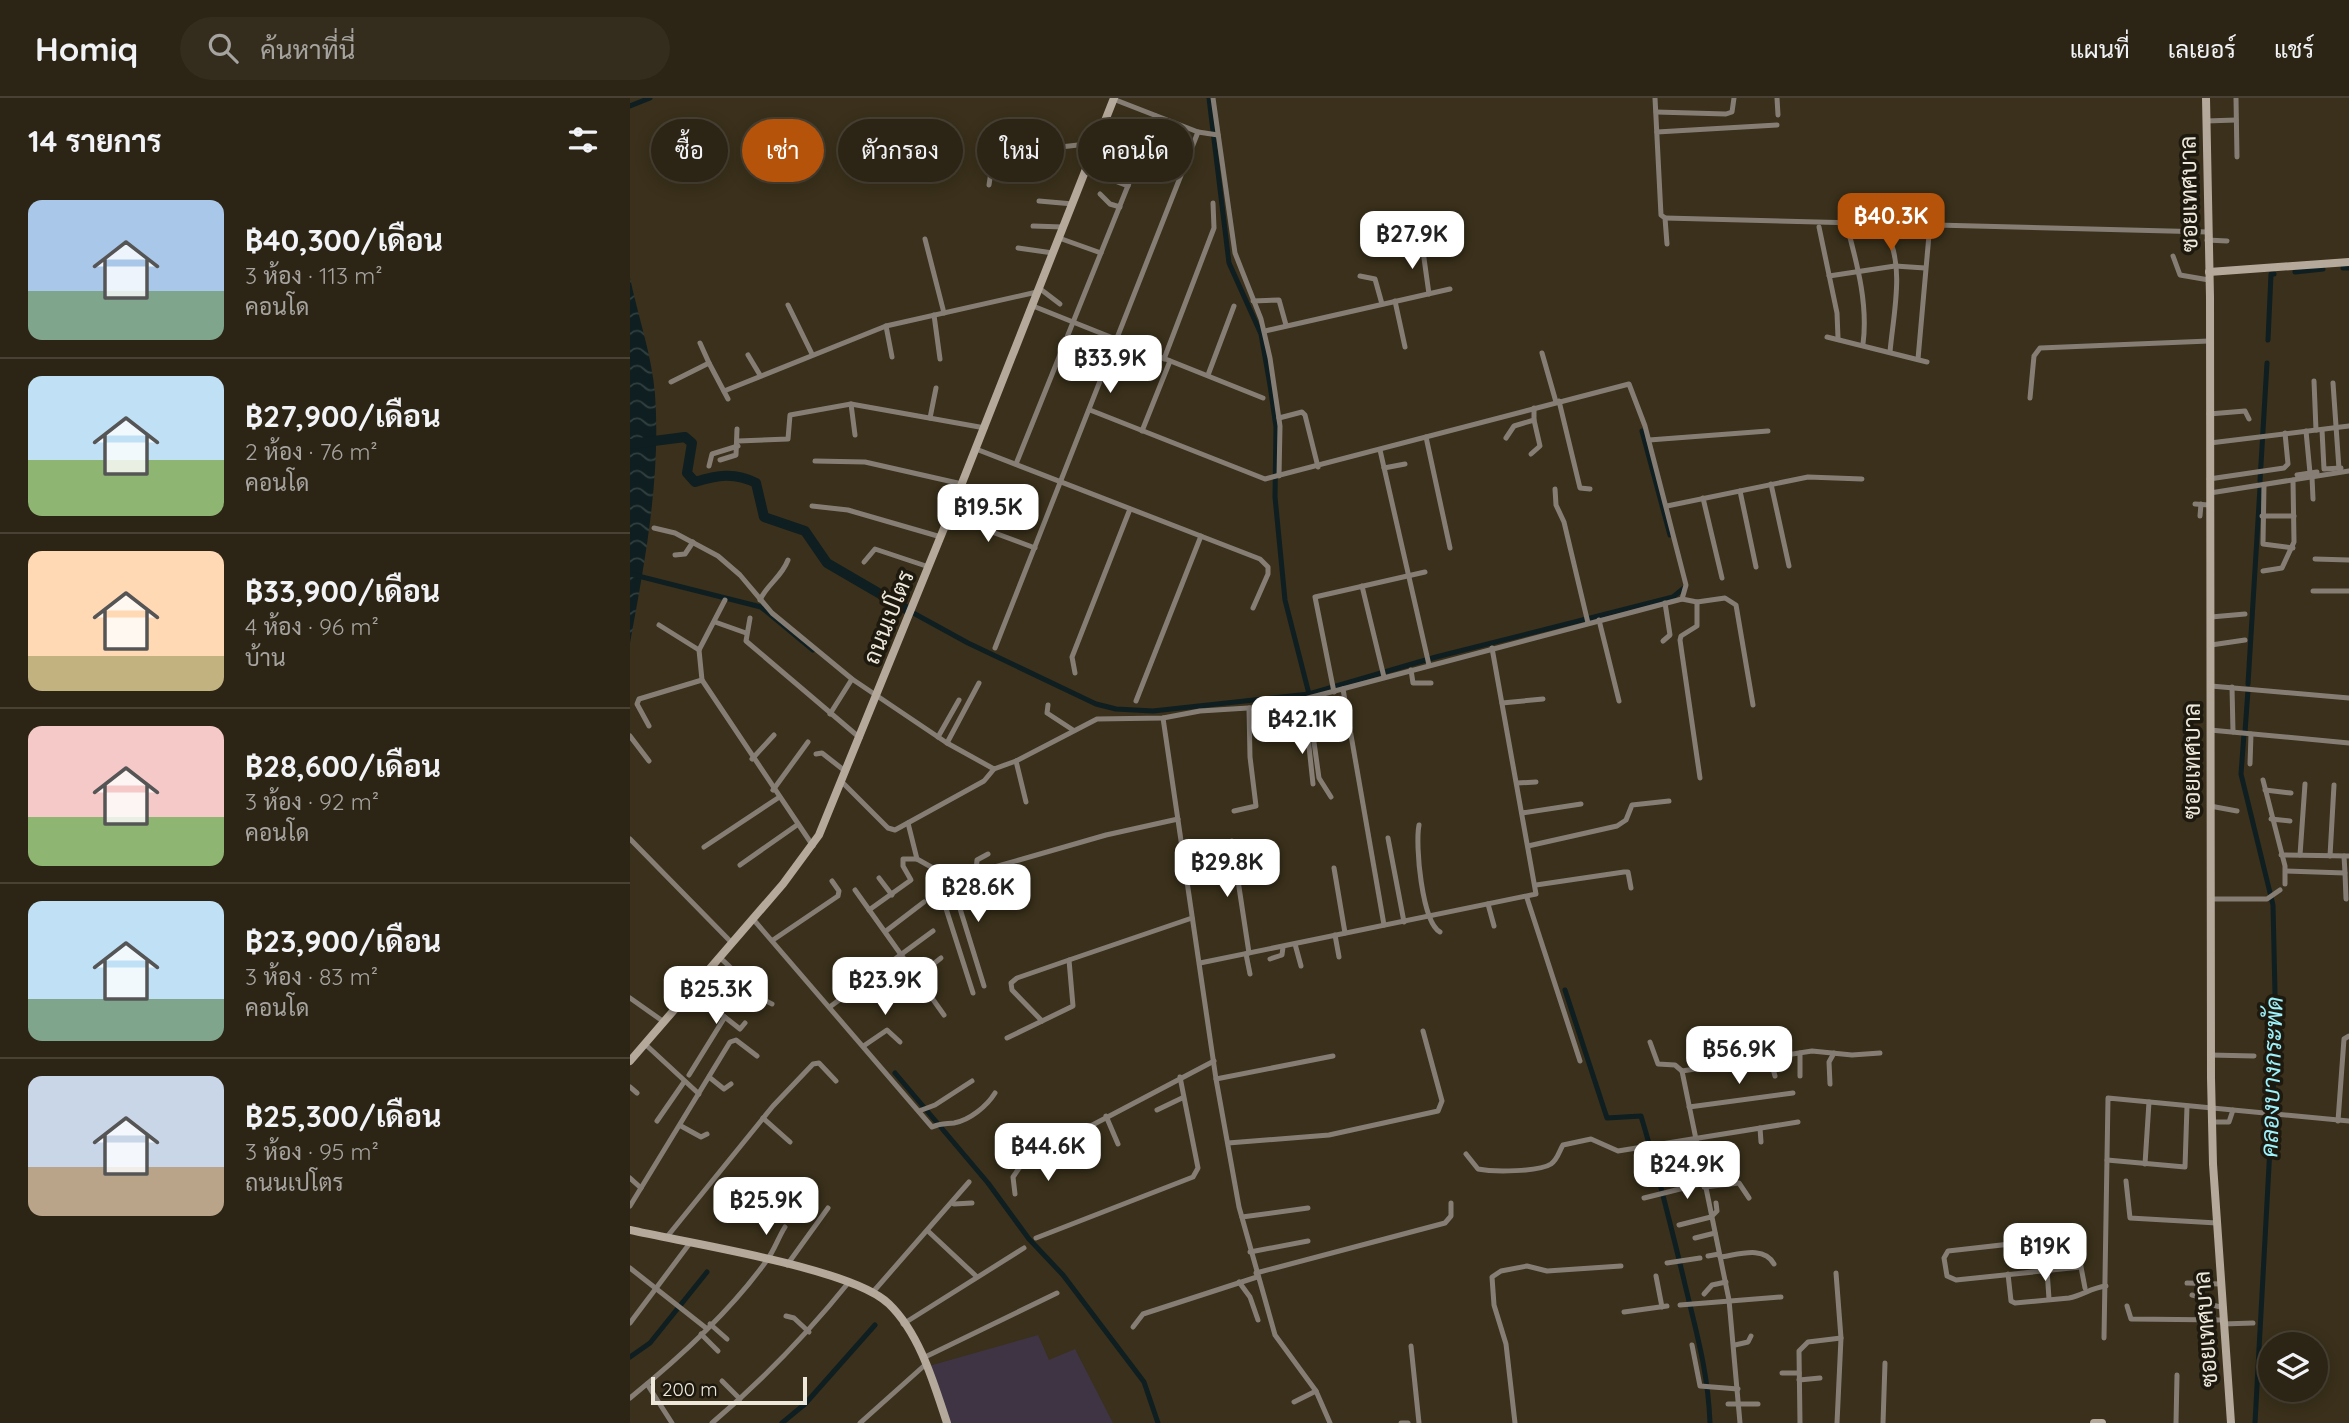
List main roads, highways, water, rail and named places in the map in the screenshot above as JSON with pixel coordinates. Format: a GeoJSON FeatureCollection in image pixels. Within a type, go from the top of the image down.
{"type":"FeatureCollection","features":[{"type":"Feature","properties":{"kind":"water"},"geometry":{"type":"Polygon","coordinates":[[[630,278],[651,365],[655,394],[656,456],[650,519],[630,643],[630,278]]]}},
{"type":"Feature","properties":{"kind":"waterway"},"geometry":{"type":"LineString","coordinates":[[630,106],[650,98]]}},
{"type":"Feature","properties":{"kind":"waterway"},"geometry":{"type":"LineString","coordinates":[[1209,98],[1229,263],[1261,334],[1270,385],[1276,427],[1275,497],[1285,600],[1309,694]]}},
{"type":"Feature","properties":{"kind":"waterway","name":"คลองบางกระพัด"},"geometry":{"type":"LineString","coordinates":[[2343,268],[2349,268]]}},
{"type":"Feature","properties":{"kind":"waterway","name":"คลองบางกระพัด"},"geometry":{"type":"LineString","coordinates":[[2295,272],[2323,269]]}},
{"type":"Feature","properties":{"kind":"waterway","name":"คลองบางกระพัด"},"geometry":{"type":"LineString","coordinates":[[2268,340],[2271,274],[2274,274]]}},
{"type":"Feature","properties":{"kind":"waterway","name":"คลองบางกระพัด"},"geometry":{"type":"LineString","coordinates":[[2260,481],[2267,363]]}},
{"type":"Feature","properties":{"kind":"waterway"},"geometry":{"type":"LineString","coordinates":[[1642,431],[1670,535]]}},
{"type":"Feature","properties":{"kind":"waterway"},"geometry":{"type":"LineString","coordinates":[[630,444],[685,437],[692,443],[687,473],[695,482],[726,476],[741,477],[756,483],[764,517],[805,531],[827,563],[906,609]]}},
{"type":"Feature","properties":{"kind":"waterway","name":"คลองบางกระพัด"},"geometry":{"type":"LineString","coordinates":[[2248,684],[2260,488]]}},
{"type":"Feature","properties":{"kind":"waterway"},"geometry":{"type":"LineString","coordinates":[[630,574],[761,607],[813,650]]}},
{"type":"Feature","properties":{"kind":"waterway"},"geometry":{"type":"LineString","coordinates":[[906,609],[968,643],[1096,704],[1116,709],[1153,711],[1309,694],[1436,657],[1673,597],[1684,588]]}},
{"type":"Feature","properties":{"kind":"waterway","name":"คลองบางกระพัด"},"geometry":{"type":"LineString","coordinates":[[2245,732],[2248,690]]}},
{"type":"Feature","properties":{"kind":"waterway","name":"คลองบางกระพัด"},"geometry":{"type":"LineString","coordinates":[[2244,734],[2241,774],[2273,905],[2276,1037],[2255,1423]]}},
{"type":"Feature","properties":{"kind":"waterway"},"geometry":{"type":"LineString","coordinates":[[1565,990],[1607,1118],[1641,1116],[1704,1366],[1710,1423]]}},
{"type":"Feature","properties":{"kind":"waterway"},"geometry":{"type":"LineString","coordinates":[[895,1073],[988,1183],[1029,1239],[1063,1275],[1144,1382],[1158,1423]]}},
{"type":"Feature","properties":{"kind":"waterway"},"geometry":{"type":"LineString","coordinates":[[630,1357],[650,1343],[707,1272]]}},
{"type":"Feature","properties":{"kind":"waterway"},"geometry":{"type":"LineString","coordinates":[[782,1423],[805,1404],[875,1325]]}}]}
